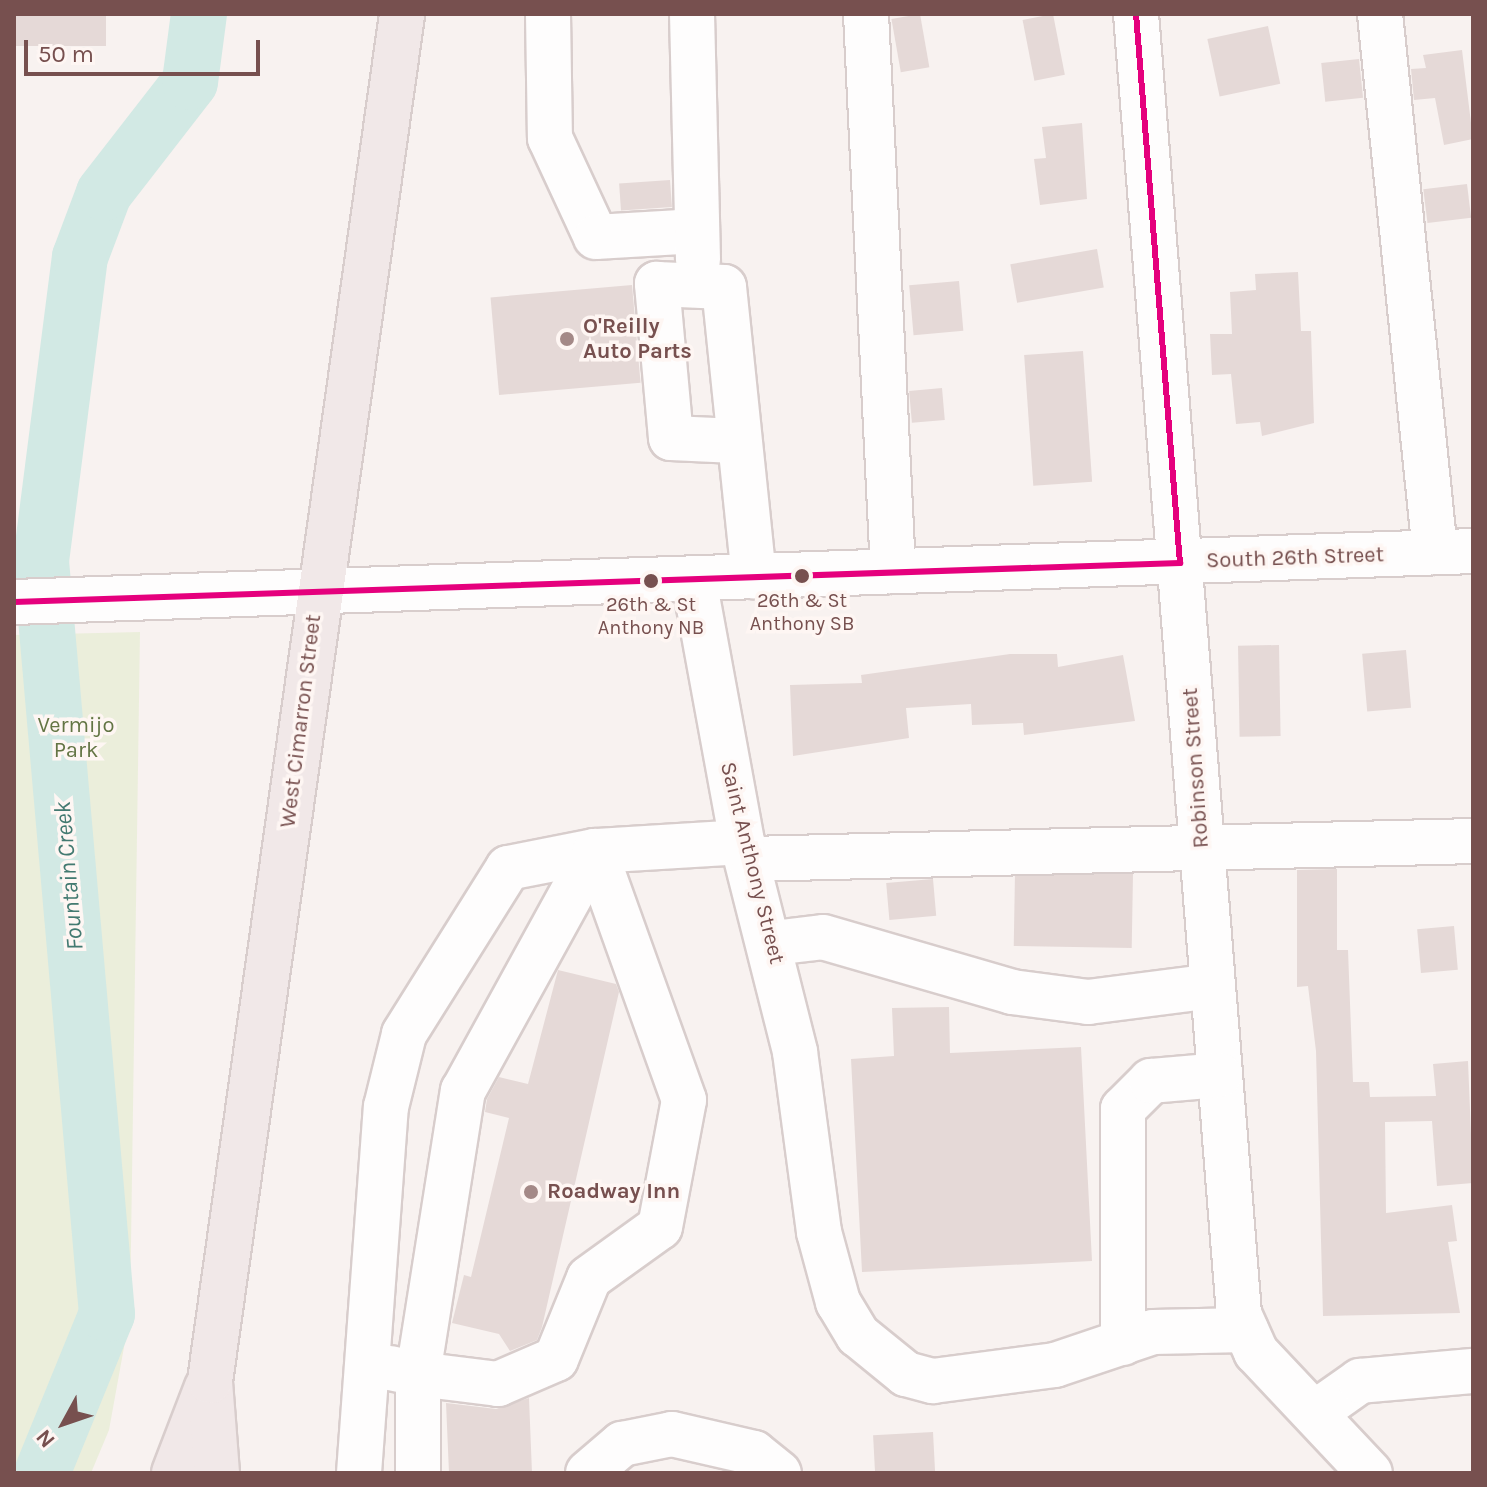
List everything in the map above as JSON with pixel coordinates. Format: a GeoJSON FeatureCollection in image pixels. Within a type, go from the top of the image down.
{"type":"FeatureCollection","features":[{"type":"Feature","properties":{"kind":"highway","name":"West Cimarron Street"},"geometry":{"type":"LineString","coordinates":[[217,1473],[210,1381],[317,592],[402,14]]}},
{"type":"Feature","properties":{"kind":"highway","name":"West Cimarron Street"},"geometry":{"type":"LineString","coordinates":[[174,1473],[210,1381]]}},
{"type":"Feature","properties":{"kind":"street"},"geometry":{"type":"LineString","coordinates":[[548,14],[550,138],[596,237],[697,231]]}},
{"type":"Feature","properties":{"kind":"street"},"geometry":{"type":"LineString","coordinates":[[692,14],[698,286]]}},
{"type":"Feature","properties":{"kind":"street"},"geometry":{"type":"LineString","coordinates":[[866,14],[893,571]]}},
{"type":"Feature","properties":{"kind":"street","name":"Robinson Street"},"geometry":{"type":"LineString","coordinates":[[1136,14],[1220,1075],[1246,1330],[1256,1352],[1316,1412],[1370,1473]]}},
{"type":"Feature","properties":{"kind":"street"},"geometry":{"type":"LineString","coordinates":[[1380,14],[1454,552]]}},
{"type":"Feature","properties":{"kind":"street"},"geometry":{"type":"LineString","coordinates":[[736,441],[671,438],[657,284],[724,287],[736,441],[754,576]]}},
{"type":"Feature","properties":{"kind":"street","name":"South 26th Street"},"geometry":{"type":"LineString","coordinates":[[14,602],[1454,552]]}},
{"type":"Feature","properties":{"kind":"street","name":"Saint Anthony Street"},"geometry":{"type":"LineString","coordinates":[[694,580],[746,850],[773,943],[795,1052],[819,1232],[838,1302],[876,1355],[933,1381],[1055,1365],[1176,1329],[1246,1330]]}},
{"type":"Feature","properties":{"kind":"street"},"geometry":{"type":"LineString","coordinates":[[359,1473],[386,1107],[404,1034],[508,868],[595,851],[1202,847],[1473,841]]}},
{"type":"Feature","properties":{"kind":"street"},"geometry":{"type":"LineString","coordinates":[[418,1473],[418,1374],[463,1091],[595,851]]}},
{"type":"Feature","properties":{"kind":"street"},"geometry":{"type":"LineString","coordinates":[[367,1362],[418,1374],[498,1384],[556,1359],[589,1278],[660,1227],[684,1100],[595,851]]}},
{"type":"Feature","properties":{"kind":"street"},"geometry":{"type":"LineString","coordinates":[[773,943],[823,937],[1012,992],[1088,1002],[1213,986]]}},
{"type":"Feature","properties":{"kind":"street"},"geometry":{"type":"LineString","coordinates":[[1123,1343],[1123,1109],[1151,1081],[1220,1075]]}},
{"type":"Feature","properties":{"kind":"street"},"geometry":{"type":"LineString","coordinates":[[1316,1412],[1360,1381],[1473,1371]]}},
{"type":"Feature","properties":{"kind":"street"},"geometry":{"type":"LineString","coordinates":[[588,1473],[622,1444],[672,1434],[754,1453],[779,1473]]}},
{"type":"Feature","properties":{"kind":"green space","name":"Vermijo Park"},"geometry":{"type":"Polygon","coordinates":[[[140,632],[130,1314],[109,1430],[91,1473],[14,1473],[14,635],[140,632]]]}},
{"type":"Feature","properties":{"kind":"building"},"geometry":{"type":"Polygon","coordinates":[[[14,14],[106,14],[106,46],[14,46],[14,14]]]}},
{"type":"Feature","properties":{"kind":"building"},"geometry":{"type":"Polygon","coordinates":[[[920,14],[929,67],[901,72],[891,19],[920,14]]]}},
{"type":"Feature","properties":{"kind":"building"},"geometry":{"type":"Polygon","coordinates":[[[1053,14],[1065,75],[1034,81],[1023,20],[1053,14]]]}},
{"type":"Feature","properties":{"kind":"building"},"geometry":{"type":"Polygon","coordinates":[[[1268,26],[1280,84],[1220,97],[1207,39],[1268,26]]]}},
{"type":"Feature","properties":{"kind":"building"},"geometry":{"type":"Polygon","coordinates":[[[1462,50],[1473,139],[1444,145],[1435,98],[1414,100],[1411,69],[1426,68],[1423,55],[1462,50]]]}},
{"type":"Feature","properties":{"kind":"building"},"geometry":{"type":"Polygon","coordinates":[[[1359,59],[1363,98],[1325,102],[1321,63],[1359,59]]]}},
{"type":"Feature","properties":{"kind":"building"},"geometry":{"type":"Polygon","coordinates":[[[1082,123],[1087,199],[1040,205],[1034,159],[1046,158],[1042,127],[1082,123]]]}},
{"type":"Feature","properties":{"kind":"building"},"geometry":{"type":"Polygon","coordinates":[[[670,180],[672,207],[621,210],[619,184],[670,180]]]}},
{"type":"Feature","properties":{"kind":"building"},"geometry":{"type":"Polygon","coordinates":[[[1467,184],[1471,218],[1427,223],[1423,189],[1467,184]]]}},
{"type":"Feature","properties":{"kind":"building"},"geometry":{"type":"Polygon","coordinates":[[[1097,249],[1104,287],[1017,303],[1010,264],[1097,249]]]}},
{"type":"Feature","properties":{"kind":"building"},"geometry":{"type":"Polygon","coordinates":[[[1298,272],[1301,331],[1311,331],[1314,423],[1262,436],[1260,422],[1236,424],[1231,374],[1212,375],[1210,334],[1232,334],[1230,292],[1256,290],[1255,274],[1298,272]]]}},
{"type":"Feature","properties":{"kind":"building"},"geometry":{"type":"Polygon","coordinates":[[[959,281],[963,331],[914,335],[909,285],[959,281]]]}},
{"type":"Feature","properties":{"kind":"building","name":"O'Reilly Auto Parts"},"geometry":{"type":"Polygon","coordinates":[[[632,285],[641,383],[499,395],[491,297],[632,285]]]}},
{"type":"Feature","properties":{"kind":"building"},"geometry":{"type":"Polygon","coordinates":[[[1083,351],[1092,482],[1033,486],[1024,355],[1083,351]]]}},
{"type":"Feature","properties":{"kind":"building"},"geometry":{"type":"Polygon","coordinates":[[[942,388],[945,420],[912,423],[909,391],[942,388]]]}},
{"type":"Feature","properties":{"kind":"building"},"geometry":{"type":"Polygon","coordinates":[[[1279,645],[1281,736],[1240,737],[1238,646],[1279,645]]]}},
{"type":"Feature","properties":{"kind":"building"},"geometry":{"type":"Polygon","coordinates":[[[1406,650],[1411,708],[1367,712],[1362,654],[1406,650]]]}},
{"type":"Feature","properties":{"kind":"building"},"geometry":{"type":"Polygon","coordinates":[[[1010,654],[1057,654],[1058,667],[1123,655],[1135,721],[1024,735],[1023,723],[972,725],[971,704],[906,708],[909,738],[793,756],[790,685],[862,683],[861,675],[1010,654]]]}},
{"type":"Feature","properties":{"kind":"building"},"geometry":{"type":"Polygon","coordinates":[[[1337,869],[1337,950],[1348,950],[1353,1082],[1369,1082],[1370,1097],[1436,1096],[1433,1064],[1468,1061],[1473,1183],[1437,1186],[1432,1121],[1385,1122],[1386,1213],[1452,1205],[1457,1241],[1448,1242],[1460,1313],[1323,1316],[1316,1051],[1308,986],[1297,987],[1297,870],[1337,869]]]}},
{"type":"Feature","properties":{"kind":"building"},"geometry":{"type":"Polygon","coordinates":[[[1015,872],[1133,874],[1132,948],[1014,946],[1015,872]]]}},
{"type":"Feature","properties":{"kind":"building"},"geometry":{"type":"Polygon","coordinates":[[[933,879],[936,916],[889,920],[886,883],[933,879]]]}},
{"type":"Feature","properties":{"kind":"building"},"geometry":{"type":"Polygon","coordinates":[[[1454,926],[1458,970],[1421,973],[1417,929],[1454,926]]]}},
{"type":"Feature","properties":{"kind":"building","name":"Roadway Inn"},"geometry":{"type":"Polygon","coordinates":[[[558,970],[616,984],[619,992],[542,1327],[537,1340],[510,1351],[499,1334],[452,1323],[464,1275],[471,1277],[509,1118],[485,1112],[487,1099],[499,1077],[528,1084],[558,970]]]}},
{"type":"Feature","properties":{"kind":"building"},"geometry":{"type":"Polygon","coordinates":[[[949,1007],[950,1053],[1081,1047],[1092,1261],[862,1272],[851,1059],[894,1056],[892,1008],[949,1007]]]}},
{"type":"Feature","properties":{"kind":"building"},"geometry":{"type":"Polygon","coordinates":[[[529,1398],[532,1473],[449,1473],[446,1403],[496,1409],[529,1398]]]}},
{"type":"Feature","properties":{"kind":"building"},"geometry":{"type":"Polygon","coordinates":[[[933,1432],[935,1473],[875,1473],[873,1435],[933,1432]]]}},
{"type":"Feature","properties":{"kind":"waterway","name":"Fountain Creek"},"geometry":{"type":"LineString","coordinates":[[42,1473],[107,1314],[41,561],[80,257],[104,193],[190,82],[199,14]]}},
{"type":"Feature","properties":{"kind":"transit line"},"geometry":{"type":"LineString","coordinates":[[1136,14],[1180,563]]}},
{"type":"Feature","properties":{"kind":"transit line"},"geometry":{"type":"LineString","coordinates":[[14,602],[1180,563]]}},
{"type":"Feature","properties":{"kind":"place","name":"O'Reilly Auto Parts"},"geometry":{"type":"Point","coordinates":[567,339]}},
{"type":"Feature","properties":{"kind":"place","name":"26th & St Anthony SB"},"geometry":{"type":"Point","coordinates":[802,576]}},
{"type":"Feature","properties":{"kind":"place","name":"26th & St Anthony NB"},"geometry":{"type":"Point","coordinates":[651,581]}},
{"type":"Feature","properties":{"kind":"place","name":"Roadway Inn"},"geometry":{"type":"Point","coordinates":[531,1192]}}]}
